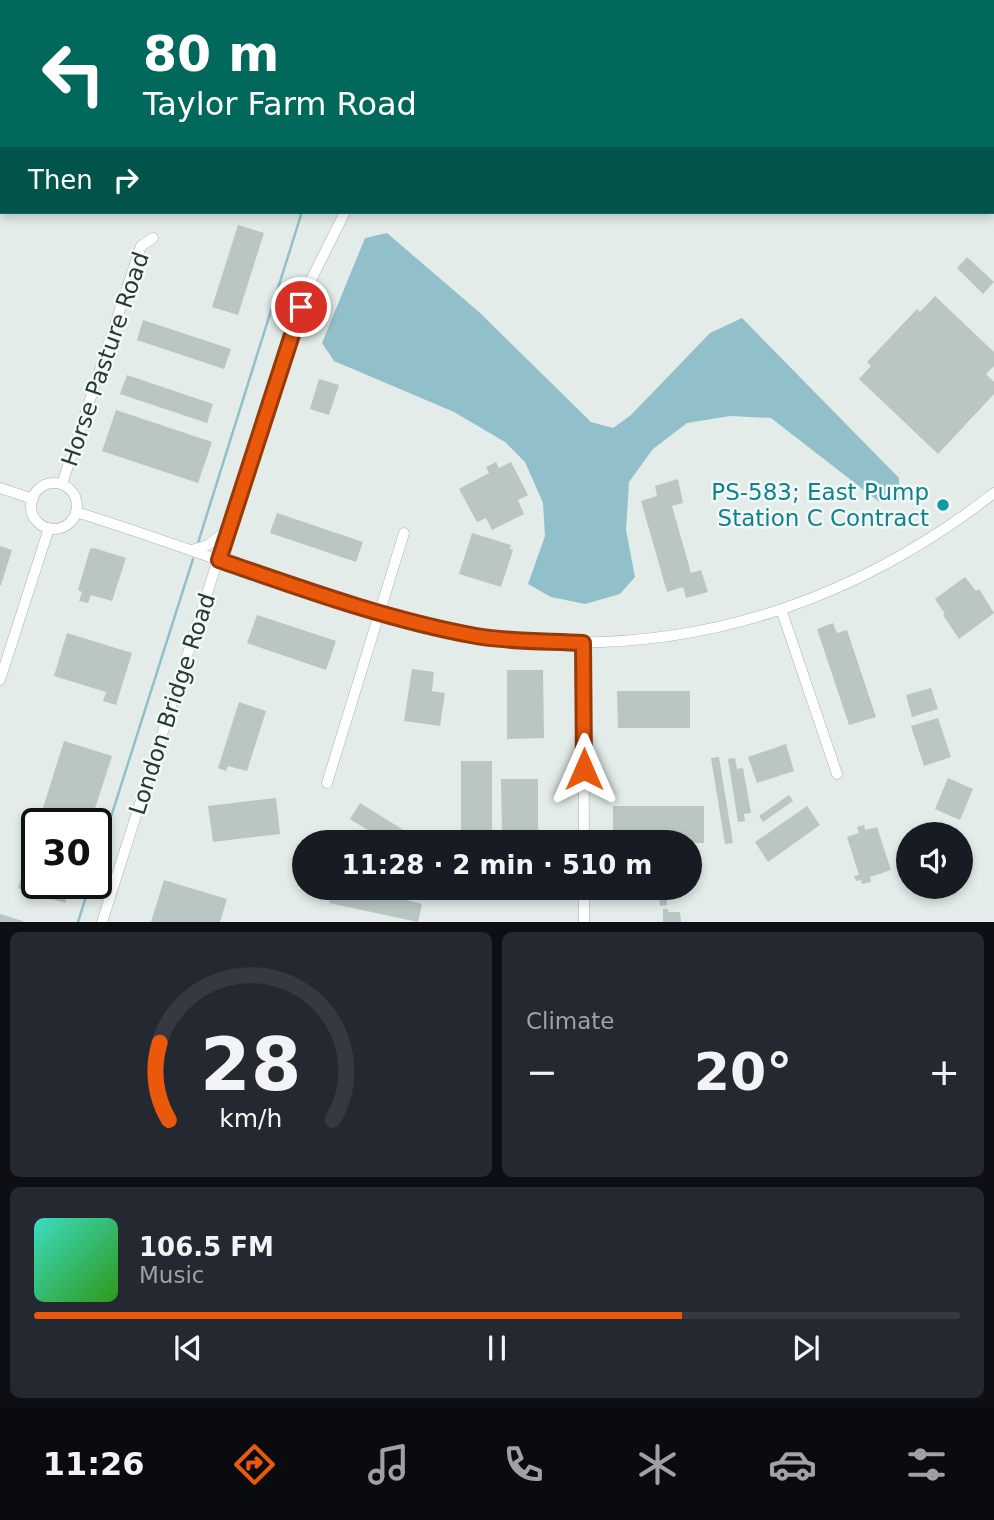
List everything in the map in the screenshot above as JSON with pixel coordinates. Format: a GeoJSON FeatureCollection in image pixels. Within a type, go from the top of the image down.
{"type":"FeatureCollection","features":[{"type":"Feature","properties":{"kind":"street","name":"London Bridge Road"},"geometry":{"type":"LineString","coordinates":[[103,922],[292,331],[310,282],[344,214]]}},
{"type":"Feature","properties":{"kind":"street","name":"Horse Pasture Road"},"geometry":{"type":"LineString","coordinates":[[62,484],[141,246],[153,237]]}},
{"type":"Feature","properties":{"kind":"street"},"geometry":{"type":"LineString","coordinates":[[62,484],[73,492],[76,512],[73,519],[62,527],[49,528],[36,520],[33,499],[41,487],[62,484]]}},
{"type":"Feature","properties":{"kind":"street"},"geometry":{"type":"LineString","coordinates":[[0,488],[33,499]]}},
{"type":"Feature","properties":{"kind":"street"},"geometry":{"type":"LineString","coordinates":[[76,512],[322,596],[379,612],[477,636],[583,643],[682,635],[724,626],[781,608],[855,580],[893,562],[931,539],[994,493]]}},
{"type":"Feature","properties":{"kind":"street"},"geometry":{"type":"LineString","coordinates":[[0,680],[49,528]]}},
{"type":"Feature","properties":{"kind":"street"},"geometry":{"type":"LineString","coordinates":[[192,550],[208,545],[227,530]]}},
{"type":"Feature","properties":{"kind":"street"},"geometry":{"type":"LineString","coordinates":[[327,783],[404,533]]}},
{"type":"Feature","properties":{"kind":"street"},"geometry":{"type":"LineString","coordinates":[[781,608],[837,774]]}},
{"type":"Feature","properties":{"kind":"street"},"geometry":{"type":"LineString","coordinates":[[583,643],[584,830]]}},
{"type":"Feature","properties":{"kind":"street"},"geometry":{"type":"LineString","coordinates":[[584,900],[584,922]]}},
{"type":"Feature","properties":{"kind":"water"},"geometry":{"type":"Polygon","coordinates":[[[387,233],[479,312],[591,422],[613,428],[631,415],[710,333],[742,318],[899,478],[899,502],[878,501],[771,418],[730,416],[687,423],[653,449],[629,482],[626,530],[635,577],[620,594],[585,604],[551,597],[528,584],[545,536],[543,503],[525,462],[505,442],[454,412],[334,361],[322,343],[365,238],[387,233]]]}},
{"type":"Feature","properties":{"kind":"building"},"geometry":{"type":"Polygon","coordinates":[[[238,225],[264,233],[238,315],[212,307],[238,225]]]}},
{"type":"Feature","properties":{"kind":"building"},"geometry":{"type":"Polygon","coordinates":[[[967,257],[994,282],[983,294],[957,268],[967,257]]]}},
{"type":"Feature","properties":{"kind":"building"},"geometry":{"type":"Polygon","coordinates":[[[935,296],[994,352],[994,366],[986,374],[994,382],[994,394],[938,454],[859,379],[871,366],[867,362],[917,309],[920,312],[935,296]]]}},
{"type":"Feature","properties":{"kind":"building"},"geometry":{"type":"Polygon","coordinates":[[[143,320],[231,349],[224,369],[137,340],[143,320]]]}},
{"type":"Feature","properties":{"kind":"building"},"geometry":{"type":"Polygon","coordinates":[[[127,375],[213,404],[207,423],[120,394],[127,375]]]}},
{"type":"Feature","properties":{"kind":"building"},"geometry":{"type":"Polygon","coordinates":[[[319,379],[339,385],[329,415],[310,409],[319,379]]]}},
{"type":"Feature","properties":{"kind":"building"},"geometry":{"type":"Polygon","coordinates":[[[116,410],[212,442],[198,483],[102,451],[116,410]]]}},
{"type":"Feature","properties":{"kind":"building"},"geometry":{"type":"Polygon","coordinates":[[[496,462],[499,468],[511,462],[528,495],[518,500],[524,514],[492,530],[486,518],[477,522],[459,489],[489,473],[486,467],[496,462]]]}},
{"type":"Feature","properties":{"kind":"building"},"geometry":{"type":"Polygon","coordinates":[[[678,479],[683,503],[672,506],[691,573],[701,570],[708,592],[686,598],[683,587],[667,592],[641,501],[657,496],[655,486],[678,479]]]}},
{"type":"Feature","properties":{"kind":"building","name":"PS-583; East Pump Station C Contract"},"geometry":{"type":"Polygon","coordinates":[[[943,500],[948,505],[942,510],[938,504],[943,500]]]}},
{"type":"Feature","properties":{"kind":"building"},"geometry":{"type":"Polygon","coordinates":[[[277,513],[363,542],[356,562],[270,533],[277,513]]]}},
{"type":"Feature","properties":{"kind":"building"},"geometry":{"type":"Polygon","coordinates":[[[472,533],[511,545],[510,549],[513,550],[501,587],[459,574],[472,533]]]}},
{"type":"Feature","properties":{"kind":"building"},"geometry":{"type":"Polygon","coordinates":[[[0,546],[12,550],[1,585],[0,585],[0,546]]]}},
{"type":"Feature","properties":{"kind":"building"},"geometry":{"type":"Polygon","coordinates":[[[90,549],[126,558],[112,601],[91,595],[88,603],[79,601],[82,592],[78,590],[90,549]]]}},
{"type":"Feature","properties":{"kind":"building"},"geometry":{"type":"Polygon","coordinates":[[[965,577],[976,591],[979,589],[994,613],[959,639],[935,599],[965,577]]]}},
{"type":"Feature","properties":{"kind":"building"},"geometry":{"type":"Polygon","coordinates":[[[257,615],[336,641],[326,670],[247,643],[257,615]]]}},
{"type":"Feature","properties":{"kind":"building"},"geometry":{"type":"Polygon","coordinates":[[[833,623],[837,633],[847,630],[876,717],[849,725],[817,629],[833,623]]]}},
{"type":"Feature","properties":{"kind":"building"},"geometry":{"type":"Polygon","coordinates":[[[67,633],[132,653],[116,705],[103,701],[106,692],[54,676],[67,633]]]}},
{"type":"Feature","properties":{"kind":"building"},"geometry":{"type":"Polygon","coordinates":[[[412,669],[434,672],[432,691],[445,693],[440,726],[404,721],[412,669]]]}},
{"type":"Feature","properties":{"kind":"building"},"geometry":{"type":"Polygon","coordinates":[[[507,670],[543,670],[544,738],[507,739],[507,670]]]}},
{"type":"Feature","properties":{"kind":"building"},"geometry":{"type":"Polygon","coordinates":[[[931,688],[938,709],[912,717],[906,695],[931,688]]]}},
{"type":"Feature","properties":{"kind":"building"},"geometry":{"type":"Polygon","coordinates":[[[617,691],[690,691],[690,728],[618,728],[617,691]]]}},
{"type":"Feature","properties":{"kind":"building"},"geometry":{"type":"Polygon","coordinates":[[[239,702],[266,711],[247,771],[228,766],[226,771],[218,768],[239,702]]]}},
{"type":"Feature","properties":{"kind":"building"},"geometry":{"type":"Polygon","coordinates":[[[938,718],[951,757],[924,766],[911,726],[938,718]]]}},
{"type":"Feature","properties":{"kind":"building"},"geometry":{"type":"Polygon","coordinates":[[[64,741],[112,756],[95,808],[43,808],[64,741]]]}},
{"type":"Feature","properties":{"kind":"building"},"geometry":{"type":"Polygon","coordinates":[[[786,744],[794,771],[757,783],[748,757],[786,744]]]}},
{"type":"Feature","properties":{"kind":"building"},"geometry":{"type":"Polygon","coordinates":[[[719,757],[733,843],[725,844],[711,758],[719,757]]]}},
{"type":"Feature","properties":{"kind":"building"},"geometry":{"type":"Polygon","coordinates":[[[735,758],[737,769],[743,768],[751,813],[744,814],[745,821],[738,822],[728,759],[735,758]]]}},
{"type":"Feature","properties":{"kind":"building"},"geometry":{"type":"Polygon","coordinates":[[[461,761],[492,761],[492,830],[461,830],[461,761]]]}},
{"type":"Feature","properties":{"kind":"building"},"geometry":{"type":"Polygon","coordinates":[[[948,778],[973,789],[960,820],[935,809],[948,778]]]}},
{"type":"Feature","properties":{"kind":"building"},"geometry":{"type":"Polygon","coordinates":[[[501,779],[538,779],[538,830],[502,830],[501,779]]]}},
{"type":"Feature","properties":{"kind":"building"},"geometry":{"type":"Polygon","coordinates":[[[789,795],[793,801],[763,822],[759,816],[789,795]]]}},
{"type":"Feature","properties":{"kind":"building"},"geometry":{"type":"Polygon","coordinates":[[[276,798],[280,834],[213,842],[208,806],[276,798]]]}},
{"type":"Feature","properties":{"kind":"building"},"geometry":{"type":"Polygon","coordinates":[[[360,803],[404,830],[368,830],[350,819],[360,803]]]}},
{"type":"Feature","properties":{"kind":"building"},"geometry":{"type":"Polygon","coordinates":[[[613,806],[704,806],[704,843],[702,830],[613,830],[613,806]]]}},
{"type":"Feature","properties":{"kind":"building"},"geometry":{"type":"Polygon","coordinates":[[[807,806],[820,825],[768,862],[755,842],[807,806]]]}},
{"type":"Feature","properties":{"kind":"building"},"geometry":{"type":"Polygon","coordinates":[[[864,825],[865,830],[877,827],[891,870],[870,877],[871,882],[862,884],[861,880],[856,881],[854,876],[859,875],[847,837],[859,833],[857,827],[864,825]]]}},
{"type":"Feature","properties":{"kind":"building"},"geometry":{"type":"Polygon","coordinates":[[[164,880],[227,899],[220,922],[151,922],[164,880]]]}},
{"type":"Feature","properties":{"kind":"building"},"geometry":{"type":"Polygon","coordinates":[[[330,900],[406,900],[422,904],[418,922],[329,903],[330,900]]]}},
{"type":"Feature","properties":{"kind":"building"},"geometry":{"type":"Polygon","coordinates":[[[659,900],[667,900],[667,905],[660,906],[659,900]]]}},
{"type":"Feature","properties":{"kind":"building"},"geometry":{"type":"Polygon","coordinates":[[[663,909],[680,912],[681,922],[663,922],[663,909]]]}},
{"type":"Feature","properties":{"kind":"building"},"geometry":{"type":"Polygon","coordinates":[[[0,914],[23,921],[23,922],[0,922],[0,914]]]}},
{"type":"Feature","properties":{"kind":"waterway"},"geometry":{"type":"LineString","coordinates":[[197,546],[300,214]]}},
{"type":"Feature","properties":{"kind":"waterway"},"geometry":{"type":"LineString","coordinates":[[112,814],[193,559]]}},
{"type":"Feature","properties":{"kind":"waterway"},"geometry":{"type":"LineString","coordinates":[[78,922],[85,899]]}},
{"type":"Feature","properties":{"kind":"place","name":"PS-583; East Pump Station C Contract"},"geometry":{"type":"Point","coordinates":[943,505]}},
{"type":"Feature","properties":{"kind":"route"},"geometry":{"type":"LineString","coordinates":[[301,307],[219,560],[322,596],[430,626],[477,636],[583,643],[584,769]]}}]}
